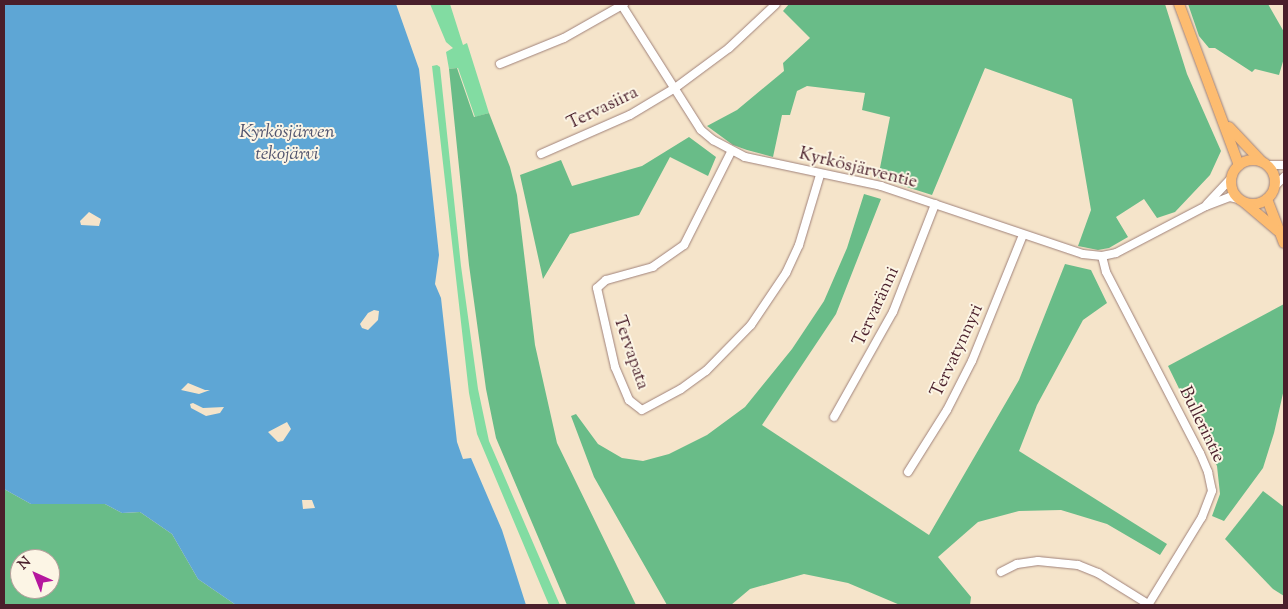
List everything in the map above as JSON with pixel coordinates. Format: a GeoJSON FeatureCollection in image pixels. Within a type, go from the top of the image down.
{"type":"FeatureCollection","features":[{"type":"Feature","properties":{"kind":"main road"},"geometry":{"type":"LineString","coordinates":[[1179,4],[1225,123],[1239,165]]}},
{"type":"Feature","properties":{"kind":"main road"},"geometry":{"type":"LineString","coordinates":[[1225,123],[1272,171],[1275,186],[1267,199],[1260,203],[1241,201]]}},
{"type":"Feature","properties":{"kind":"main road"},"geometry":{"type":"LineString","coordinates":[[1264,164],[1253,160],[1239,165],[1231,178],[1233,193],[1277,231]]}},
{"type":"Feature","properties":{"kind":"main road"},"geometry":{"type":"LineString","coordinates":[[1267,199],[1277,231],[1284,243]]}},
{"type":"Feature","properties":{"kind":"street","name":"Kyrkösjärventie"},"geometry":{"type":"LineString","coordinates":[[622,4],[701,130],[730,152],[820,175],[881,186],[1023,235],[1083,254],[1102,256],[1116,253],[1206,206],[1230,197],[1241,201]]}},
{"type":"Feature","properties":{"kind":"street"},"geometry":{"type":"LineString","coordinates":[[500,64],[564,38],[622,4]]}},
{"type":"Feature","properties":{"kind":"street","name":"Tervasiira"},"geometry":{"type":"LineString","coordinates":[[541,154],[630,115],[675,88],[730,48],[776,4]]}},
{"type":"Feature","properties":{"kind":"street","name":"Tervapata"},"geometry":{"type":"LineString","coordinates":[[730,152],[684,245],[670,258],[653,267],[606,280],[597,288],[615,367],[629,400],[642,410],[681,389],[706,371],[751,325],[786,273],[799,245],[820,175]]}},
{"type":"Feature","properties":{"kind":"street"},"geometry":{"type":"LineString","coordinates":[[1264,164],[1284,165]]}},
{"type":"Feature","properties":{"kind":"street"},"geometry":{"type":"LineString","coordinates":[[1275,186],[1284,177]]}},
{"type":"Feature","properties":{"kind":"street","name":"Kyrkösjärventie"},"geometry":{"type":"LineString","coordinates":[[1206,206],[1231,178]]}},
{"type":"Feature","properties":{"kind":"street","name":"Tervaränni"},"geometry":{"type":"LineString","coordinates":[[834,417],[893,312],[935,204]]}},
{"type":"Feature","properties":{"kind":"street","name":"Tervatynnyri"},"geometry":{"type":"LineString","coordinates":[[908,472],[947,410],[972,361],[1023,235]]}},
{"type":"Feature","properties":{"kind":"street","name":"Bullerintie"},"geometry":{"type":"LineString","coordinates":[[1102,256],[1106,272],[1200,453],[1208,472],[1212,491],[1202,517],[1148,605]]}},
{"type":"Feature","properties":{"kind":"street"},"geometry":{"type":"LineString","coordinates":[[1001,572],[1018,564],[1038,561],[1078,565],[1098,574],[1148,605]]}},
{"type":"Feature","properties":{"kind":"green space"},"geometry":{"type":"Polygon","coordinates":[[[430,4],[450,4],[463,45],[467,43],[489,113],[475,117],[458,68],[449,69],[446,52],[453,48],[446,42],[430,4]]]}},
{"type":"Feature","properties":{"kind":"green space"},"geometry":{"type":"Polygon","coordinates":[[[789,4],[1165,4],[1187,74],[1221,151],[1210,175],[1175,212],[1157,218],[1144,199],[1116,217],[1128,237],[1109,248],[1098,250],[1078,246],[1091,210],[1072,99],[985,68],[932,195],[878,178],[890,117],[862,110],[865,93],[807,86],[797,91],[790,115],[782,115],[773,157],[747,150],[733,145],[707,126],[737,110],[784,71],[783,63],[810,38],[783,11],[789,4]]]}},
{"type":"Feature","properties":{"kind":"green space"},"geometry":{"type":"Polygon","coordinates":[[[1188,4],[1268,4],[1284,32],[1284,58],[1279,75],[1255,69],[1252,72],[1215,48],[1209,48],[1199,36],[1188,4]]]}},
{"type":"Feature","properties":{"kind":"green space"},"geometry":{"type":"Polygon","coordinates":[[[437,65],[440,67],[461,266],[478,389],[489,441],[560,605],[549,605],[477,434],[469,393],[432,66],[437,65]]]}},
{"type":"Feature","properties":{"kind":"green space"},"geometry":{"type":"Polygon","coordinates":[[[457,68],[474,117],[489,113],[510,167],[517,195],[535,345],[557,443],[636,605],[567,605],[496,438],[486,389],[469,265],[449,69],[457,68]]]}},
{"type":"Feature","properties":{"kind":"green space"},"geometry":{"type":"Polygon","coordinates":[[[689,137],[716,157],[708,176],[670,157],[639,215],[570,234],[543,279],[520,175],[561,160],[572,186],[642,166],[689,137]]]}},
{"type":"Feature","properties":{"kind":"green space"},"geometry":{"type":"Polygon","coordinates":[[[864,194],[881,199],[836,314],[762,425],[929,535],[1019,380],[1065,264],[1091,270],[1107,303],[1083,320],[1037,405],[1019,451],[1167,544],[1160,555],[1107,524],[1061,510],[1019,511],[978,522],[938,557],[971,597],[970,605],[900,605],[848,583],[804,574],[750,589],[731,605],[667,605],[594,477],[571,416],[576,414],[598,444],[622,458],[643,461],[669,454],[707,435],[745,407],[792,349],[824,301],[847,248],[864,194]]]}},
{"type":"Feature","properties":{"kind":"green space"},"geometry":{"type":"Polygon","coordinates":[[[1284,304],[1284,389],[1274,433],[1263,468],[1224,521],[1212,516],[1220,494],[1217,466],[1168,366],[1284,304]]]}},
{"type":"Feature","properties":{"kind":"green space"},"geometry":{"type":"Polygon","coordinates":[[[4,489],[31,504],[105,504],[122,513],[140,512],[172,534],[198,579],[236,605],[4,605],[4,489]]]}},
{"type":"Feature","properties":{"kind":"green space"},"geometry":{"type":"Polygon","coordinates":[[[1263,491],[1284,507],[1284,596],[1273,589],[1225,539],[1263,491]]]}},
{"type":"Feature","properties":{"kind":"water","name":"Kyrkösjärven tekojärvi"},"geometry":{"type":"Polygon","coordinates":[[[4,4],[396,4],[419,69],[439,255],[435,284],[441,298],[457,442],[463,459],[471,458],[502,530],[526,605],[236,605],[198,579],[172,534],[140,512],[122,513],[105,504],[31,504],[4,489],[4,4]],[[89,212],[80,221],[81,225],[99,226],[101,219],[89,212]],[[374,310],[368,313],[360,324],[362,328],[368,330],[378,320],[379,311],[374,310]],[[188,383],[181,390],[199,394],[210,390],[205,390],[188,383]],[[193,403],[190,404],[191,408],[206,416],[220,413],[224,407],[203,408],[193,403]],[[287,422],[268,432],[278,442],[283,441],[291,429],[287,422]],[[302,500],[303,509],[315,508],[312,500],[302,500]]]}}]}
